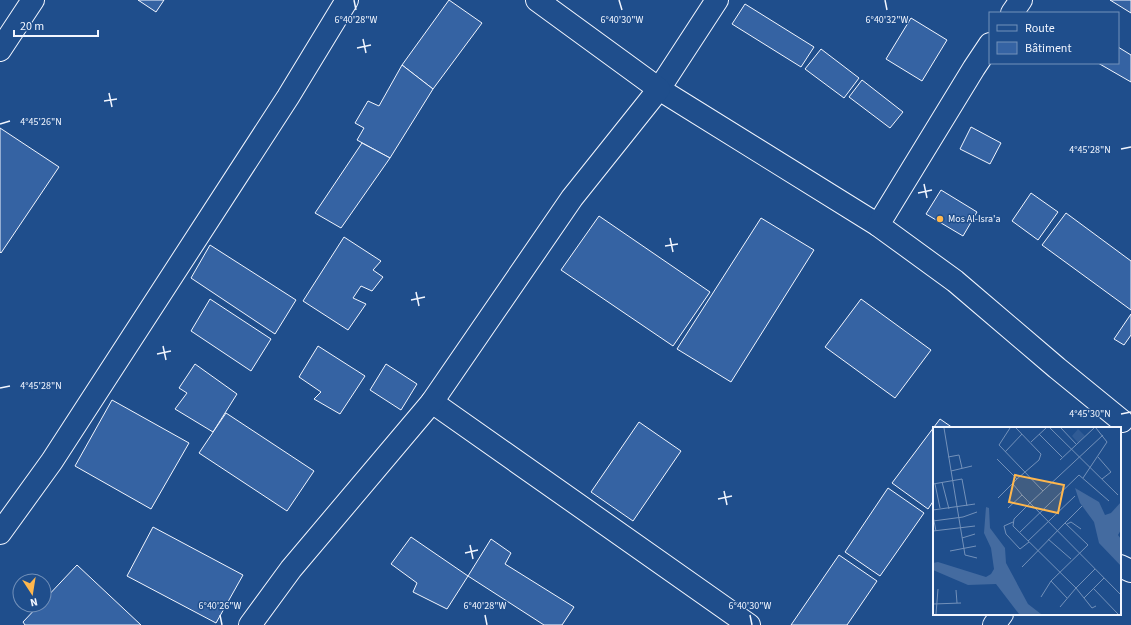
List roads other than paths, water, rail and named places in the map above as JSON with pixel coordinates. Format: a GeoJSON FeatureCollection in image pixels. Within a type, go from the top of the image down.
{"type":"FeatureCollection","features":[{"type":"Feature","properties":{"kind":"street"},"geometry":{"type":"LineString","coordinates":[[0,50],[33,0]]}},
{"type":"Feature","properties":{"kind":"street"},"geometry":{"type":"LineString","coordinates":[[0,533],[61,448],[288,97],[347,0]]}},
{"type":"Feature","properties":{"kind":"street"},"geometry":{"type":"LineString","coordinates":[[537,0],[659,88],[878,225],[954,281],[1057,368],[1124,419]]}},
{"type":"Feature","properties":{"kind":"street"},"geometry":{"type":"LineString","coordinates":[[250,625],[291,569],[432,402],[572,198],[659,88],[717,0]]}},
{"type":"Feature","properties":{"kind":"street"},"geometry":{"type":"LineString","coordinates":[[1013,12],[1021,0]]}},
{"type":"Feature","properties":{"kind":"street"},"geometry":{"type":"LineString","coordinates":[[878,225],[989,46]]}},
{"type":"Feature","properties":{"kind":"street"},"geometry":{"type":"LineString","coordinates":[[432,402],[750,625]]}},
{"type":"Feature","properties":{"kind":"street"},"geometry":{"type":"LineString","coordinates":[[1121,566],[1131,571]]}},
{"type":"Feature","properties":{"kind":"street"},"geometry":{"type":"LineString","coordinates":[[994,625],[1001,615]]}},
{"type":"Feature","properties":{"kind":"place","name":"Mos Al-Isra'a"},"geometry":{"type":"Point","coordinates":[940,219]}}]}
